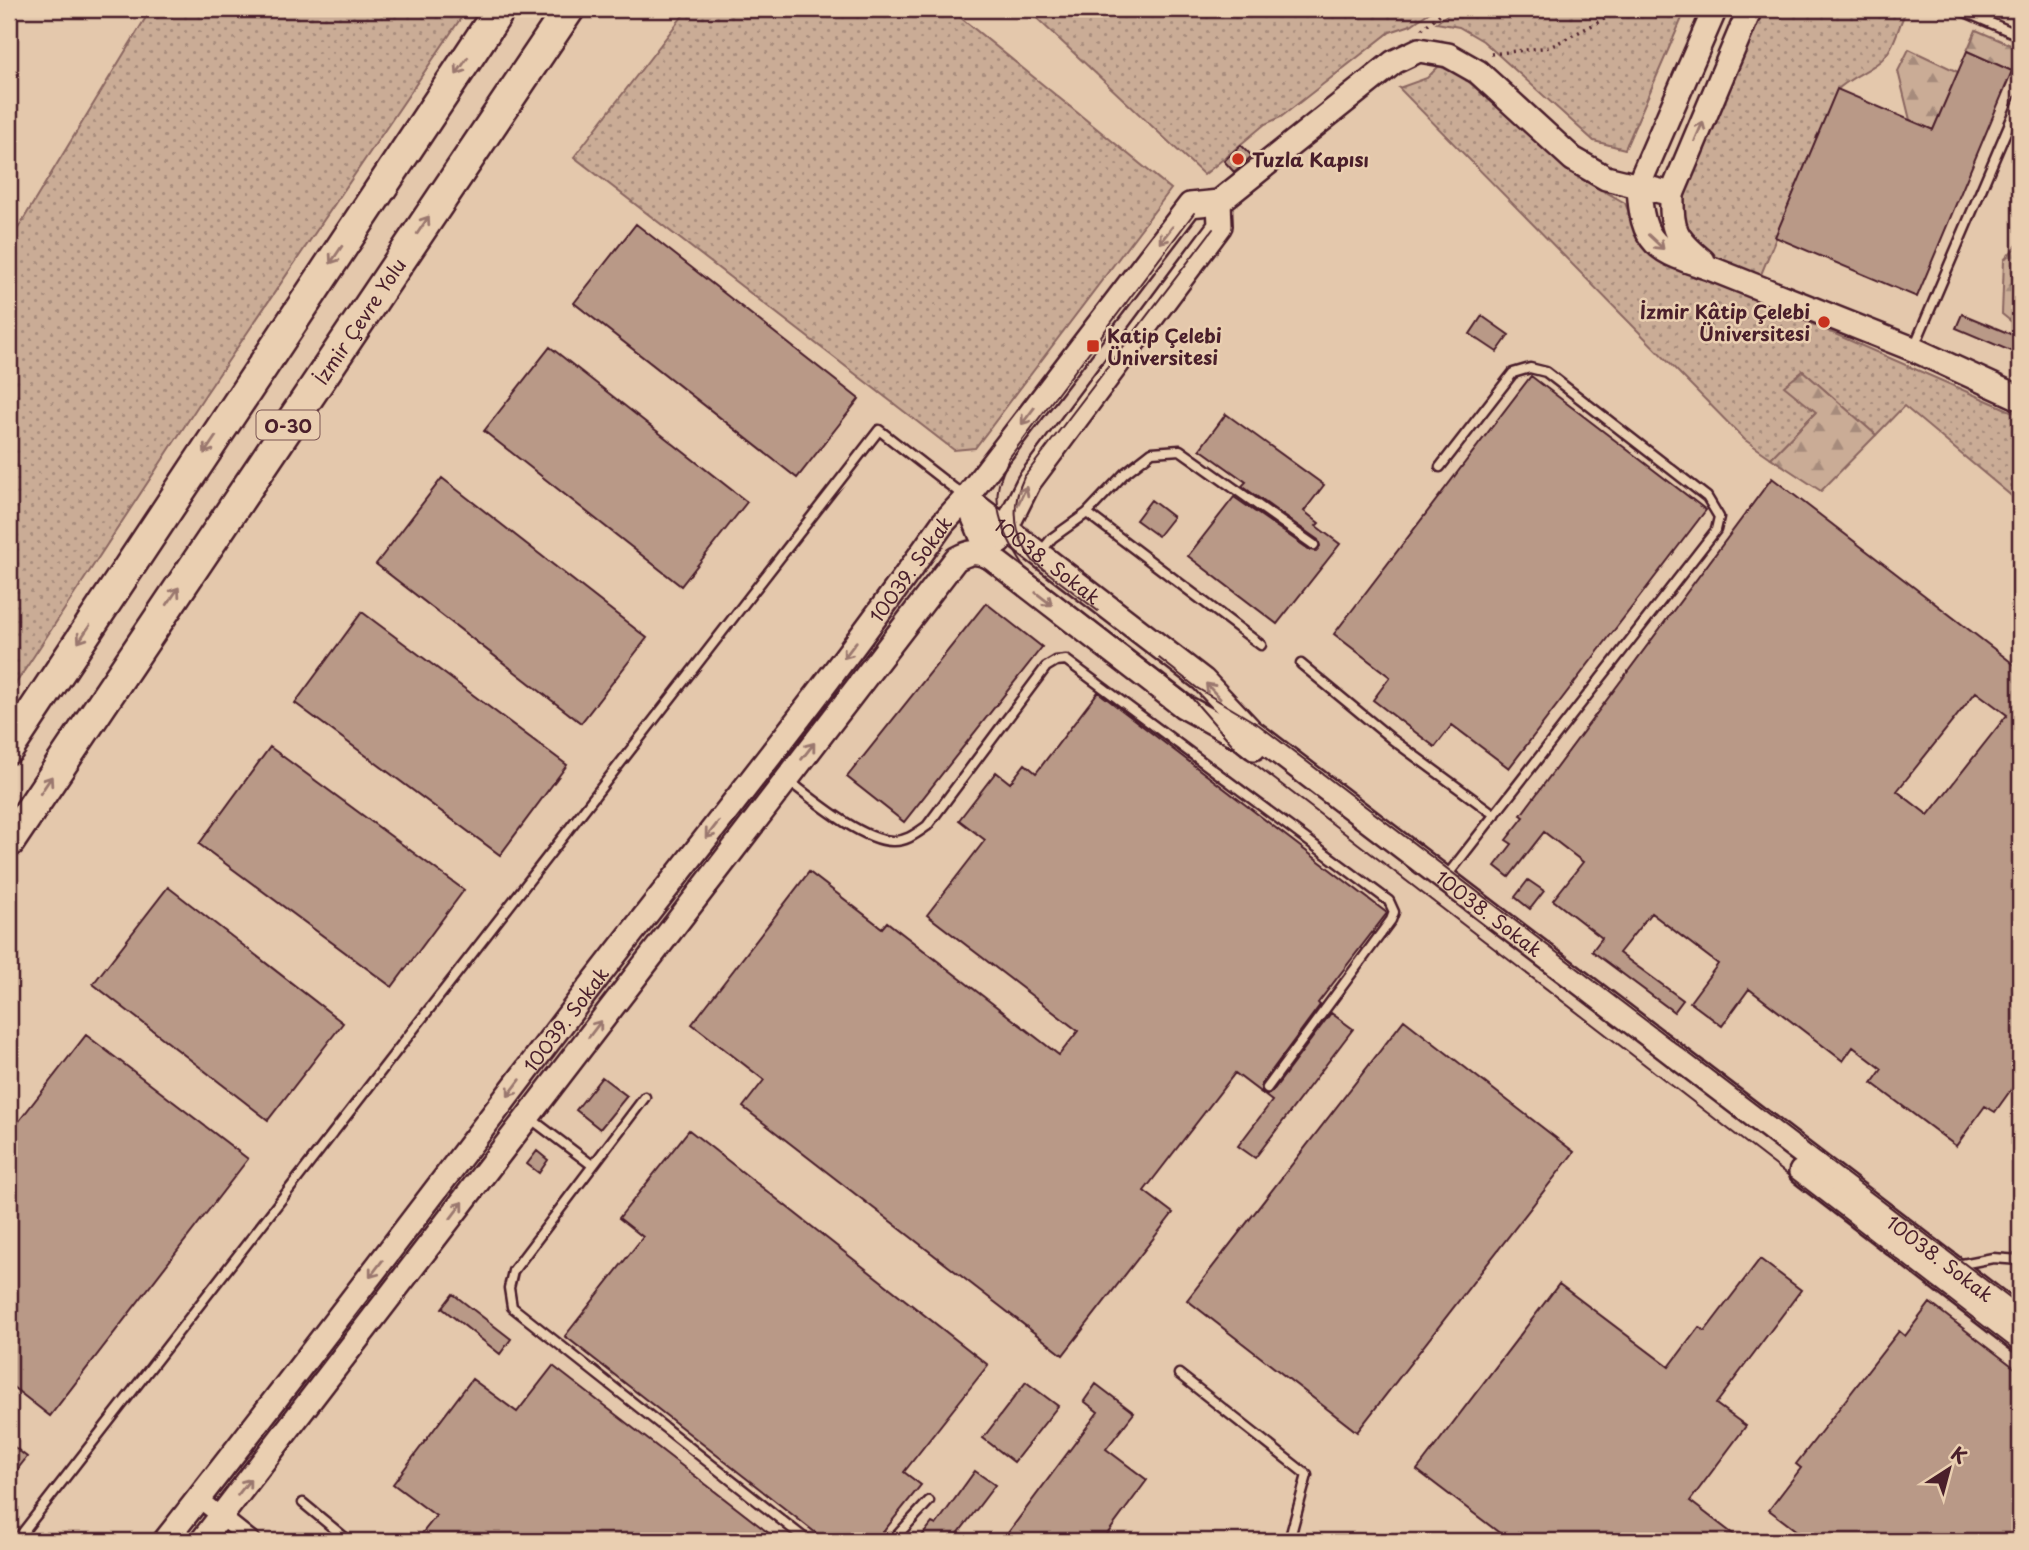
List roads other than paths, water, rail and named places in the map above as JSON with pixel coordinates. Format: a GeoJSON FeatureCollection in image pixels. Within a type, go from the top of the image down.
{"type":"FeatureCollection","features":[{"type":"Feature","properties":{"kind":"highway","name":"O-30"},"geometry":{"type":"LineString","coordinates":[[9,748],[500,9]]}},
{"type":"Feature","properties":{"kind":"highway","name":"İzmir Çevre Yolu"},"geometry":{"type":"LineString","coordinates":[[9,842],[569,9]]}},
{"type":"Feature","properties":{"kind":"street"},"geometry":{"type":"LineString","coordinates":[[1715,9],[1639,184],[1640,215],[1648,235],[1678,258],[1913,349],[2020,398]]}},
{"type":"Feature","properties":{"kind":"street"},"geometry":{"type":"LineString","coordinates":[[1712,269],[1677,237],[1672,225],[1672,194],[1750,9]]}},
{"type":"Feature","properties":{"kind":"street"},"geometry":{"type":"LineString","coordinates":[[990,557],[1029,482],[1220,226],[1219,202],[1394,62],[1419,50],[1448,55],[1478,72],[1573,159],[1606,178],[1672,194]]}},
{"type":"Feature","properties":{"kind":"street","name":"10039. Sokak"},"geometry":{"type":"LineString","coordinates":[[165,1541],[794,724],[943,523],[966,498],[1190,205],[1219,202]]}},
{"type":"Feature","properties":{"kind":"street"},"geometry":{"type":"LineString","coordinates":[[966,498],[990,557]]}},
{"type":"Feature","properties":{"kind":"street","name":"10038. Sokak"},"geometry":{"type":"LineString","coordinates":[[966,498],[1203,680],[1251,731],[2020,1319]]}},
{"type":"Feature","properties":{"kind":"street","name":"10039. Sokak"},"geometry":{"type":"LineString","coordinates":[[202,1541],[956,559],[969,552],[980,552],[990,557]]}},
{"type":"Feature","properties":{"kind":"street","name":"10038. Sokak"},"geometry":{"type":"LineString","coordinates":[[990,557],[1182,706],[1243,739],[2020,1341]]}},
{"type":"Feature","properties":{"kind":"street"},"geometry":{"type":"LineString","coordinates":[[199,1499],[252,1541]]}},
{"type":"Feature","properties":{"kind":"lane"},"geometry":{"type":"LineString","coordinates":[[1958,9],[2014,33]]}},
{"type":"Feature","properties":{"kind":"lane"},"geometry":{"type":"LineString","coordinates":[[1913,349],[2020,99]]}},
{"type":"Feature","properties":{"kind":"lane"},"geometry":{"type":"LineString","coordinates":[[1440,467],[1513,373],[1530,368],[1546,372],[1707,496],[1718,517],[1716,530],[1445,879]]}},
{"type":"Feature","properties":{"kind":"lane"},"geometry":{"type":"LineString","coordinates":[[16,1541],[879,430],[966,498]]}},
{"type":"Feature","properties":{"kind":"lane"},"geometry":{"type":"LineString","coordinates":[[1039,554],[1052,538],[1087,513],[1125,473],[1152,452],[1180,450],[1314,545]]}},
{"type":"Feature","properties":{"kind":"lane"},"geometry":{"type":"LineString","coordinates":[[1087,513],[1261,645]]}},
{"type":"Feature","properties":{"kind":"lane"},"geometry":{"type":"LineString","coordinates":[[786,778],[858,830],[892,841],[911,837],[927,826],[1046,667],[1056,661],[1066,660],[1388,901],[1394,912],[1391,920],[1267,1088]]}},
{"type":"Feature","properties":{"kind":"lane"},"geometry":{"type":"LineString","coordinates":[[1301,664],[1393,740],[1495,815]]}},
{"type":"Feature","properties":{"kind":"lane"},"geometry":{"type":"LineString","coordinates":[[645,1097],[513,1271],[509,1288],[512,1307],[808,1541]]}},
{"type":"Feature","properties":{"kind":"lane"},"geometry":{"type":"LineString","coordinates":[[528,1116],[592,1165]]}},
{"type":"Feature","properties":{"kind":"lane"},"geometry":{"type":"LineString","coordinates":[[1950,1266],[1993,1258],[2020,1260]]}},
{"type":"Feature","properties":{"kind":"lane"},"geometry":{"type":"LineString","coordinates":[[1179,1374],[1307,1475],[1289,1541]]}},
{"type":"Feature","properties":{"kind":"lane"},"geometry":{"type":"LineString","coordinates":[[892,1541],[929,1501]]}},
{"type":"Feature","properties":{"kind":"lane"},"geometry":{"type":"LineString","coordinates":[[303,1503],[349,1541]]}},
{"type":"Feature","properties":{"kind":"tram line"},"geometry":{"type":"LineString","coordinates":[[1194,213],[1009,458],[1002,474],[997,500],[1009,541],[1025,568],[1190,696],[1238,751],[2020,1354]]}},
{"type":"Feature","properties":{"kind":"tram line"},"geometry":{"type":"LineString","coordinates":[[1098,611],[1034,562],[1027,552],[1016,521],[1020,488],[1024,477],[1213,229]]}},
{"type":"Feature","properties":{"kind":"tram line"},"geometry":{"type":"LineString","coordinates":[[1159,658],[1197,688],[1259,725],[2020,1306]]}},
{"type":"Feature","properties":{"kind":"place","name":"Tuzla Kapısı"},"geometry":{"type":"Point","coordinates":[1238,159]}},
{"type":"Feature","properties":{"kind":"place","name":"İzmir Kâtip Çelebi Üniversitesi"},"geometry":{"type":"Point","coordinates":[1824,322]}},
{"type":"Feature","properties":{"kind":"place","name":"Katip Çelebi Üniversitesi"},"geometry":{"type":"Point","coordinates":[1093,346]}}]}
